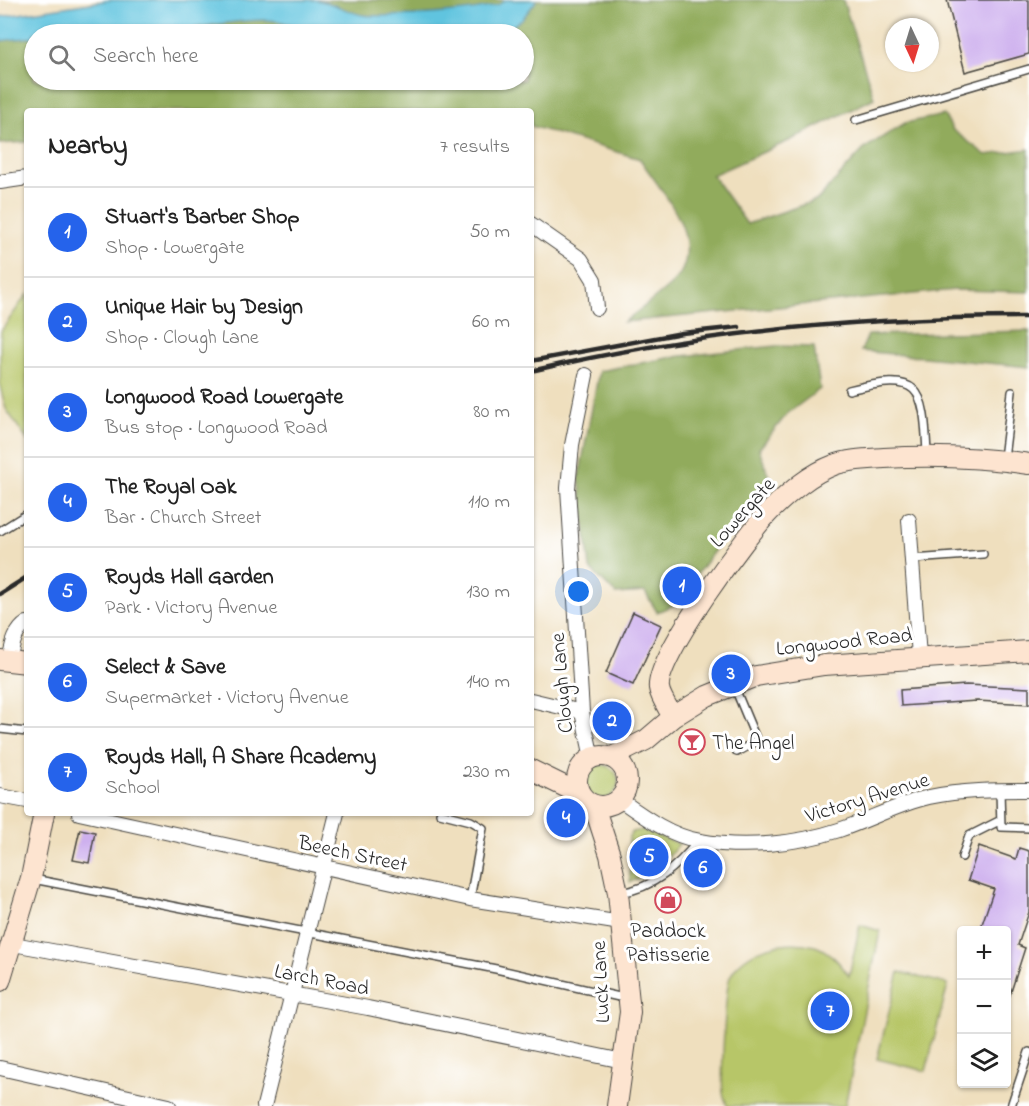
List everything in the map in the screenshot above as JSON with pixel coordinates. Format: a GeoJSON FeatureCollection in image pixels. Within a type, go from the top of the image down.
{"type":"FeatureCollection","features":[{"type":"Feature","properties":{"kind":"street"},"geometry":{"type":"LineString","coordinates":[[0,182],[24,178]]}},
{"type":"Feature","properties":{"kind":"street"},"geometry":{"type":"LineString","coordinates":[[534,226],[581,258],[594,280],[597,308]]}},
{"type":"Feature","properties":{"kind":"street","name":"Clough Lane"},"geometry":{"type":"LineString","coordinates":[[586,375],[570,423],[568,488],[582,712],[602,763]]}},
{"type":"Feature","properties":{"kind":"street","name":"Lowergate"},"geometry":{"type":"LineString","coordinates":[[673,717],[659,689],[663,668],[681,634],[726,565],[770,511],[810,477],[836,464],[869,459],[927,456],[1004,460],[1029,464]]}},
{"type":"Feature","properties":{"kind":"street"},"geometry":{"type":"LineString","coordinates":[[909,520],[919,657]]}},
{"type":"Feature","properties":{"kind":"street"},"geometry":{"type":"LineString","coordinates":[[12,661],[13,641],[24,625]]}},
{"type":"Feature","properties":{"kind":"street","name":"Longwood Road"},"geometry":{"type":"LineString","coordinates":[[540,774],[602,763],[646,740],[673,717],[733,684],[785,670],[919,657],[1029,651]]}},
{"type":"Feature","properties":{"kind":"street"},"geometry":{"type":"LineString","coordinates":[[534,701],[582,712]]}},
{"type":"Feature","properties":{"kind":"street","name":"Luck Lane"},"geometry":{"type":"LineString","coordinates":[[610,855],[617,801],[628,784],[602,763],[576,784],[587,800],[610,855],[618,893],[630,1012],[617,1106]]}},
{"type":"Feature","properties":{"kind":"street"},"geometry":{"type":"LineString","coordinates":[[540,774],[587,800],[617,801]]}},
{"type":"Feature","properties":{"kind":"street","name":"Victory Avenue"},"geometry":{"type":"LineString","coordinates":[[617,801],[645,818],[698,841],[751,843],[806,838],[839,830],[928,797],[977,790],[1029,790]]}},
{"type":"Feature","properties":{"kind":"street"},"geometry":{"type":"LineString","coordinates":[[0,796],[24,800]]}},
{"type":"Feature","properties":{"kind":"street"},"geometry":{"type":"LineString","coordinates":[[0,981],[31,878],[43,816]]}},
{"type":"Feature","properties":{"kind":"street","name":"Beech Street"},"geometry":{"type":"LineString","coordinates":[[92,816],[325,869],[470,899],[621,923]]}},
{"type":"Feature","properties":{"kind":"street"},"geometry":{"type":"LineString","coordinates":[[264,1106],[294,995],[336,816]]}},
{"type":"Feature","properties":{"kind":"street","name":"Larch Road"},"geometry":{"type":"LineString","coordinates":[[13,944],[294,995],[623,1060]]}},
{"type":"Feature","properties":{"kind":"street"},"geometry":{"type":"LineString","coordinates":[[0,1068],[169,1106]]}},
{"type":"Feature","properties":{"kind":"lane"},"geometry":{"type":"LineString","coordinates":[[856,120],[1029,69]]}},
{"type":"Feature","properties":{"kind":"lane"},"geometry":{"type":"LineString","coordinates":[[849,390],[896,381],[913,388],[924,408],[927,456]]}},
{"type":"Feature","properties":{"kind":"lane"},"geometry":{"type":"LineString","coordinates":[[1004,460],[1012,392]]}},
{"type":"Feature","properties":{"kind":"lane"},"geometry":{"type":"LineString","coordinates":[[0,531],[24,516]]}},
{"type":"Feature","properties":{"kind":"lane"},"geometry":{"type":"LineString","coordinates":[[913,559],[983,554]]}},
{"type":"Feature","properties":{"kind":"lane"},"geometry":{"type":"LineString","coordinates":[[733,684],[757,741],[737,752]]}},
{"type":"Feature","properties":{"kind":"lane"},"geometry":{"type":"LineString","coordinates":[[0,729],[24,732]]}},
{"type":"Feature","properties":{"kind":"lane"},"geometry":{"type":"LineString","coordinates":[[1000,790],[999,821],[1001,827],[1029,828]]}},
{"type":"Feature","properties":{"kind":"lane"},"geometry":{"type":"LineString","coordinates":[[452,816],[471,821],[483,828],[470,899]]}},
{"type":"Feature","properties":{"kind":"lane"},"geometry":{"type":"LineString","coordinates":[[962,857],[969,836],[999,821]]}},
{"type":"Feature","properties":{"kind":"lane"},"geometry":{"type":"LineString","coordinates":[[618,893],[645,887],[660,879],[683,860],[698,841]]}},
{"type":"Feature","properties":{"kind":"lane"},"geometry":{"type":"LineString","coordinates":[[31,878],[496,969],[628,1000]]}},
{"type":"Feature","properties":{"kind":"lane"},"geometry":{"type":"LineString","coordinates":[[1011,1106],[1029,1052]]}},
{"type":"Feature","properties":{"kind":"green space"},"geometry":{"type":"Polygon","coordinates":[[[259,0],[843,0],[874,98],[791,140],[712,175],[747,224],[817,200],[865,148],[905,123],[944,115],[953,130],[986,155],[1029,149],[1029,292],[955,290],[624,322],[663,292],[680,274],[686,259],[683,228],[668,198],[640,159],[534,127],[534,108],[24,108],[24,142],[0,144],[0,33],[24,30],[24,90],[534,90],[534,24],[71,24],[259,0]]]}},
{"type":"Feature","properties":{"kind":"green space"},"geometry":{"type":"Polygon","coordinates":[[[24,298],[24,436],[6,409],[0,387],[1,331],[24,298]]]}},
{"type":"Feature","properties":{"kind":"green space"},"geometry":{"type":"Polygon","coordinates":[[[1029,331],[1029,367],[861,351],[868,335],[1029,331]]]}},
{"type":"Feature","properties":{"kind":"green space"},"geometry":{"type":"Polygon","coordinates":[[[776,346],[814,347],[820,389],[787,414],[759,449],[772,485],[723,539],[674,605],[657,612],[645,592],[616,594],[590,569],[579,477],[599,371],[673,357],[776,346]]]}},
{"type":"Feature","properties":{"kind":"green space"},"geometry":{"type":"Polygon","coordinates":[[[601,765],[613,770],[618,782],[613,794],[601,799],[589,794],[584,782],[589,770],[601,765]]]}},
{"type":"Feature","properties":{"kind":"green space"},"geometry":{"type":"Polygon","coordinates":[[[643,830],[679,844],[657,870],[630,882],[629,836],[633,832],[643,830]]]}},
{"type":"Feature","properties":{"kind":"green space"},"geometry":{"type":"Polygon","coordinates":[[[860,925],[880,931],[845,1106],[727,1106],[723,1093],[725,1015],[728,985],[736,967],[755,952],[791,943],[815,946],[826,951],[849,976],[860,925]]]}},
{"type":"Feature","properties":{"kind":"green space"},"geometry":{"type":"Polygon","coordinates":[[[899,972],[948,984],[926,1071],[877,1059],[899,972]]]}},
{"type":"Feature","properties":{"kind":"water"},"geometry":{"type":"Polygon","coordinates":[[[110,0],[315,0],[363,15],[392,16],[462,11],[498,4],[505,0],[537,0],[515,24],[288,24],[266,20],[221,24],[24,24],[24,38],[0,41],[0,17],[110,0]]]}},
{"type":"Feature","properties":{"kind":"building"},"geometry":{"type":"Polygon","coordinates":[[[947,0],[1029,0],[1029,54],[965,72],[947,0]]]}},
{"type":"Feature","properties":{"kind":"building"},"geometry":{"type":"Polygon","coordinates":[[[633,612],[661,625],[633,685],[606,673],[633,612]]]}},
{"type":"Feature","properties":{"kind":"building"},"geometry":{"type":"Polygon","coordinates":[[[966,685],[1029,688],[1029,704],[977,701],[901,706],[900,690],[966,685]]]}},
{"type":"Feature","properties":{"kind":"building"},"geometry":{"type":"Polygon","coordinates":[[[80,829],[95,832],[89,863],[73,860],[80,829]]]}},
{"type":"Feature","properties":{"kind":"building"},"geometry":{"type":"Polygon","coordinates":[[[979,846],[1016,859],[1019,848],[1029,851],[1029,912],[1018,945],[1025,948],[1011,992],[1011,926],[981,926],[994,889],[968,880],[979,846]]]}},
{"type":"Feature","properties":{"kind":"railway"},"geometry":{"type":"LineString","coordinates":[[534,370],[654,346],[778,329],[904,320],[1029,317]]}},
{"type":"Feature","properties":{"kind":"railway"},"geometry":{"type":"LineString","coordinates":[[534,360],[682,333],[739,327]]}},
{"type":"Feature","properties":{"kind":"railway"},"geometry":{"type":"LineString","coordinates":[[0,594],[24,579]]}},
{"type":"Feature","properties":{"kind":"place","name":"Stuart's Barber Shop"},"geometry":{"type":"Point","coordinates":[682,586]}},
{"type":"Feature","properties":{"kind":"place","name":"Longwood Road Lowergate"},"geometry":{"type":"Point","coordinates":[731,674]}},
{"type":"Feature","properties":{"kind":"place","name":"Unique Hair by Design"},"geometry":{"type":"Point","coordinates":[612,721]}},
{"type":"Feature","properties":{"kind":"place","name":"The Angel"},"geometry":{"type":"Point","coordinates":[692,742]}},
{"type":"Feature","properties":{"kind":"place","name":"The Royal Oak"},"geometry":{"type":"Point","coordinates":[566,818]}},
{"type":"Feature","properties":{"kind":"place","name":"Royds Hall Garden"},"geometry":{"type":"Point","coordinates":[649,857]}},
{"type":"Feature","properties":{"kind":"place","name":"Select & Save"},"geometry":{"type":"Point","coordinates":[703,868]}},
{"type":"Feature","properties":{"kind":"place","name":"Paddock Patisserie"},"geometry":{"type":"Point","coordinates":[668,900]}},
{"type":"Feature","properties":{"kind":"place","name":"Royds Hall, A Share Academy"},"geometry":{"type":"Point","coordinates":[830,1011]}}]}
